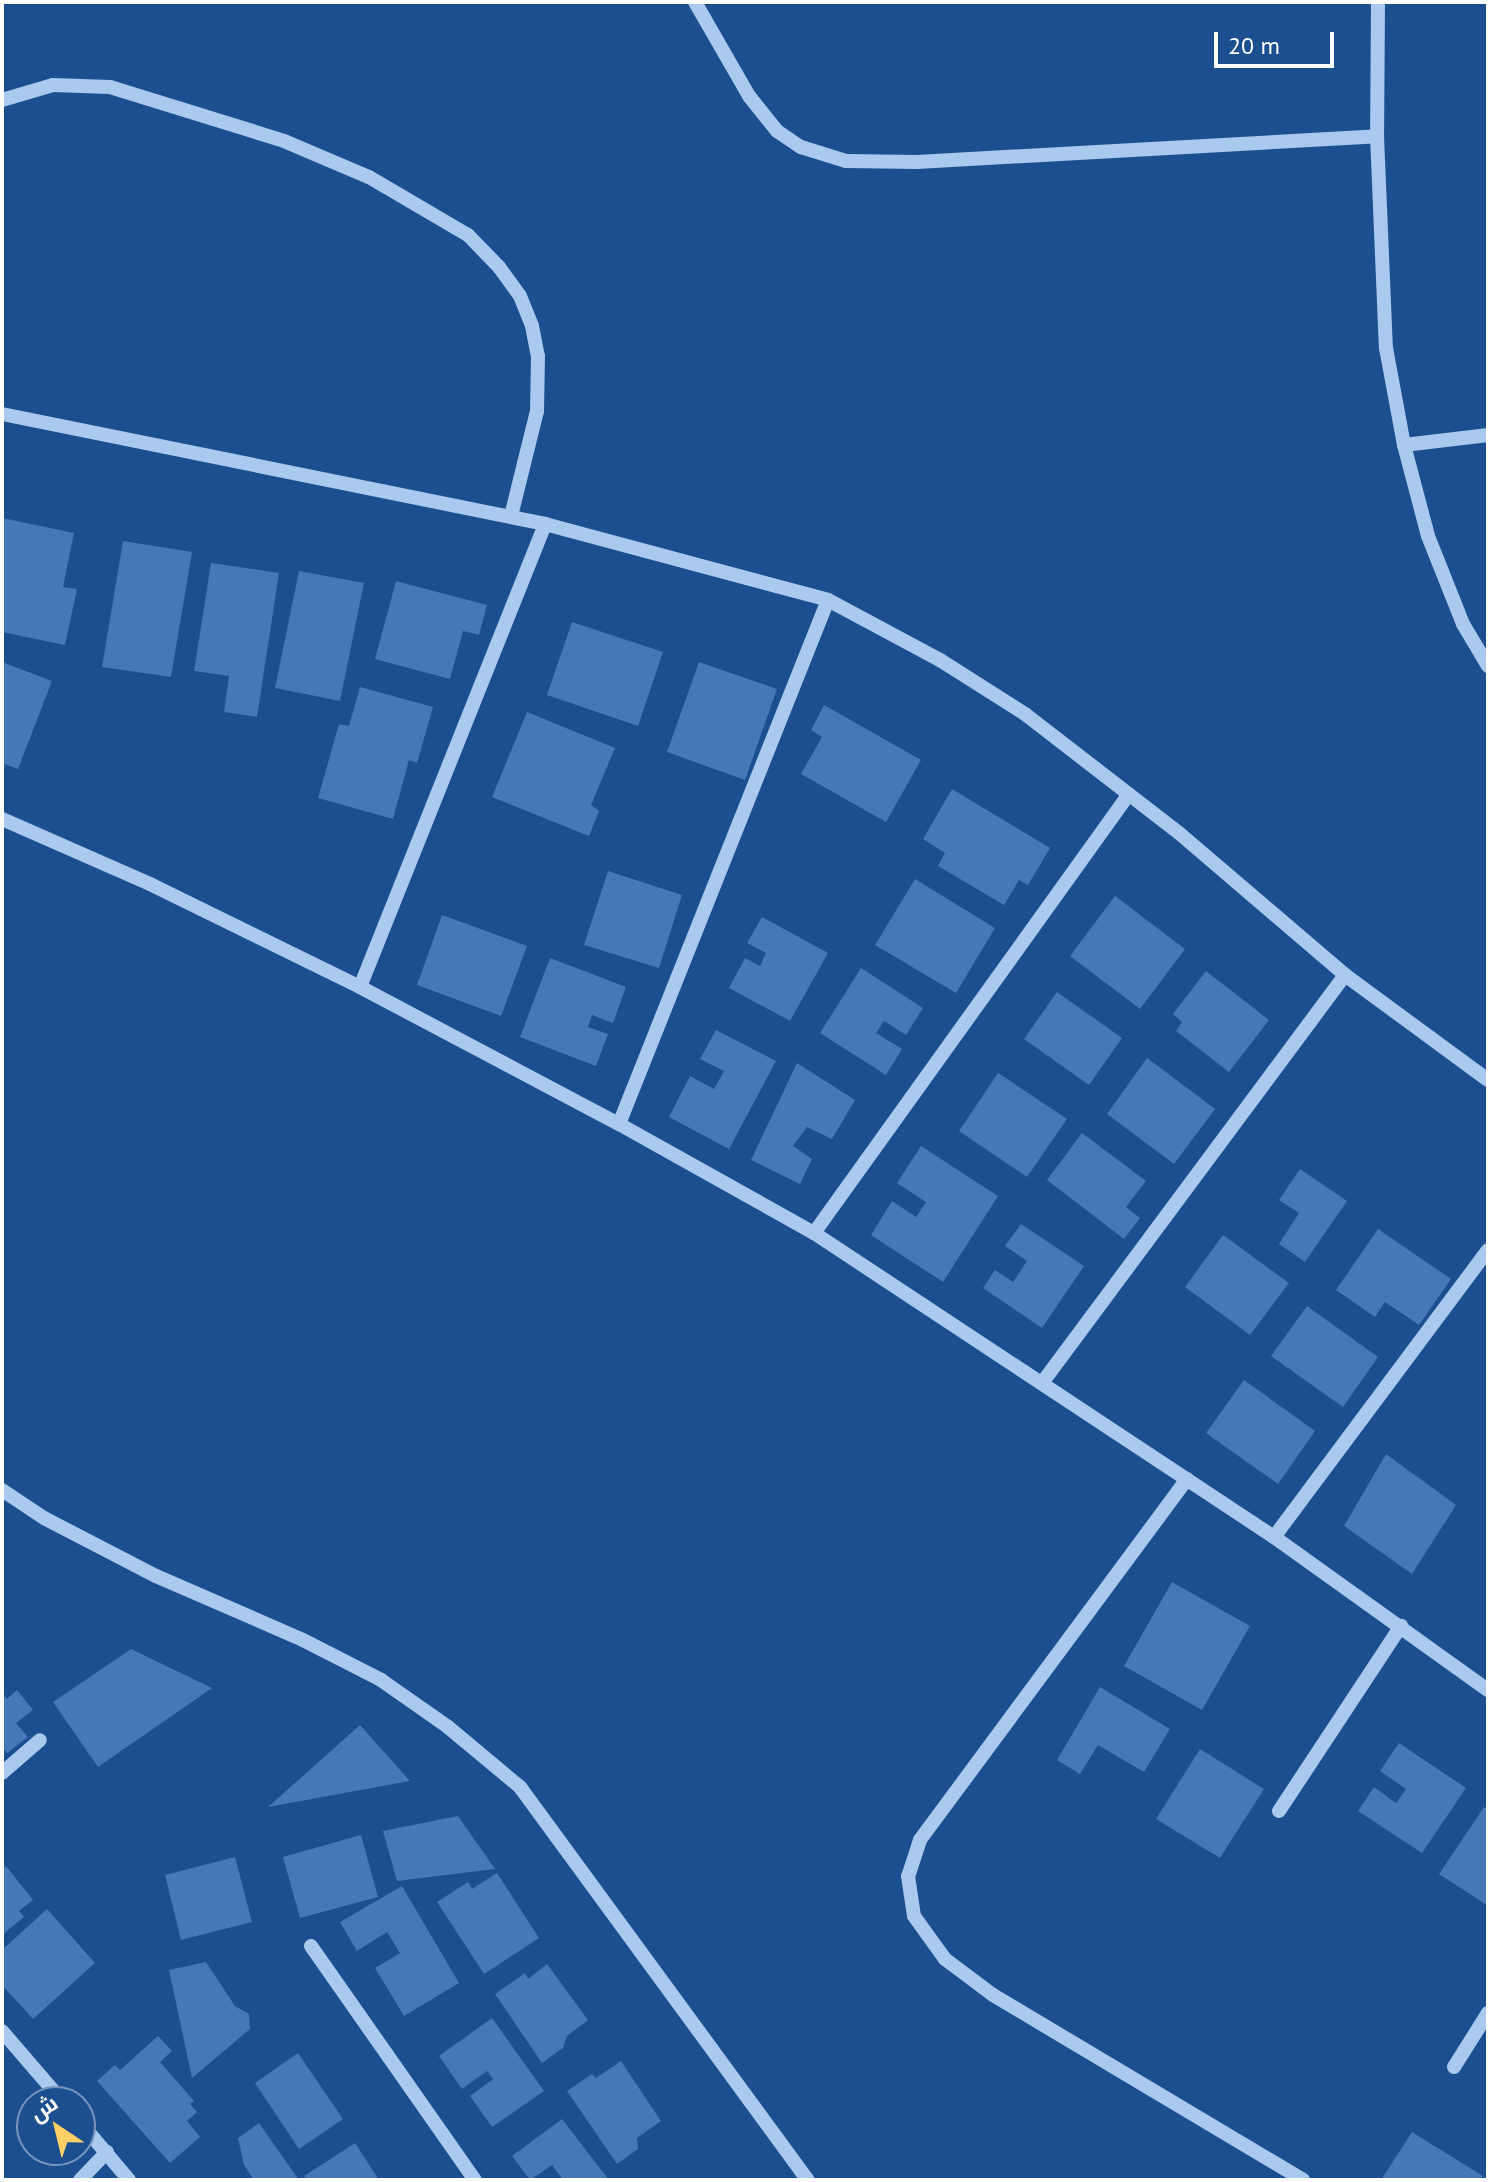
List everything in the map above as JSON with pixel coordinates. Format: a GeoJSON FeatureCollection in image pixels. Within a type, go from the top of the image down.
{"type":"FeatureCollection","features":[{"type":"Feature","properties":{"kind":"street"},"geometry":{"type":"LineString","coordinates":[[695,2],[749,96],[777,131],[801,147],[846,161],[917,162],[1377,136]]}},
{"type":"Feature","properties":{"kind":"street"},"geometry":{"type":"LineString","coordinates":[[1378,2],[1377,136],[1386,348],[1404,445],[1428,536],[1463,624],[1488,666]]}},
{"type":"Feature","properties":{"kind":"street"},"geometry":{"type":"LineString","coordinates":[[2,100],[53,85],[110,87],[284,141],[369,177],[468,235],[499,267],[520,296],[532,326],[538,356],[537,411],[511,516]]}},
{"type":"Feature","properties":{"kind":"street"},"geometry":{"type":"LineString","coordinates":[[2,414],[511,516],[828,600],[940,660],[1025,714],[1179,833],[1345,975],[1488,1080]]}},
{"type":"Feature","properties":{"kind":"street"},"geometry":{"type":"LineString","coordinates":[[1404,445],[1488,435]]}},
{"type":"Feature","properties":{"kind":"street"},"geometry":{"type":"LineString","coordinates":[[360,987],[545,524]]}},
{"type":"Feature","properties":{"kind":"street"},"geometry":{"type":"LineString","coordinates":[[619,1124],[828,600]]}},
{"type":"Feature","properties":{"kind":"street"},"geometry":{"type":"LineString","coordinates":[[814,1233],[1129,794]]}},
{"type":"Feature","properties":{"kind":"street"},"geometry":{"type":"LineString","coordinates":[[2,819],[150,884],[360,987],[619,1124],[814,1233],[1274,1537],[1488,1690]]}},
{"type":"Feature","properties":{"kind":"street"},"geometry":{"type":"LineString","coordinates":[[1042,1383],[1345,975]]}},
{"type":"Feature","properties":{"kind":"street"},"geometry":{"type":"LineString","coordinates":[[1274,1537],[1488,1250]]}},
{"type":"Feature","properties":{"kind":"street"},"geometry":{"type":"LineString","coordinates":[[1187,1479],[920,1840],[908,1876],[914,1916],[945,1959],[993,1995],[1303,2180]]}},
{"type":"Feature","properties":{"kind":"street"},"geometry":{"type":"LineString","coordinates":[[2,1490],[44,1518],[156,1576],[303,1640],[381,1680],[448,1727],[520,1787],[808,2180]]}},
{"type":"Feature","properties":{"kind":"street"},"geometry":{"type":"LineString","coordinates":[[1279,1811],[1401,1626]]}},
{"type":"Feature","properties":{"kind":"street"},"geometry":{"type":"LineString","coordinates":[[2,1773],[40,1740]]}},
{"type":"Feature","properties":{"kind":"street"},"geometry":{"type":"LineString","coordinates":[[311,1946],[475,2180]]}},
{"type":"Feature","properties":{"kind":"street"},"geometry":{"type":"LineString","coordinates":[[1454,2067],[1488,2013]]}},
{"type":"Feature","properties":{"kind":"street"},"geometry":{"type":"LineString","coordinates":[[2,2031],[49,2086]]}},
{"type":"Feature","properties":{"kind":"street"},"geometry":{"type":"LineString","coordinates":[[96,2140],[129,2180]]}},
{"type":"Feature","properties":{"kind":"street"},"geometry":{"type":"LineString","coordinates":[[80,2180],[107,2152]]}},
{"type":"Feature","properties":{"kind":"building"},"geometry":{"type":"Polygon","coordinates":[[[2,518],[74,533],[63,587],[77,589],[65,645],[2,632],[2,518]]]}},
{"type":"Feature","properties":{"kind":"building"},"geometry":{"type":"Polygon","coordinates":[[[123,541],[192,552],[171,677],[102,667],[123,541]]]}},
{"type":"Feature","properties":{"kind":"building"},"geometry":{"type":"Polygon","coordinates":[[[211,563],[279,573],[257,717],[224,712],[229,676],[194,671],[211,563]]]}},
{"type":"Feature","properties":{"kind":"building"},"geometry":{"type":"Polygon","coordinates":[[[299,571],[364,583],[340,701],[275,688],[299,571]]]}},
{"type":"Feature","properties":{"kind":"building"},"geometry":{"type":"Polygon","coordinates":[[[396,581],[487,605],[479,635],[463,631],[450,679],[375,659],[396,581]]]}},
{"type":"Feature","properties":{"kind":"building"},"geometry":{"type":"Polygon","coordinates":[[[572,622],[663,652],[638,726],[547,695],[572,622]]]}},
{"type":"Feature","properties":{"kind":"building"},"geometry":{"type":"Polygon","coordinates":[[[2,662],[52,681],[18,769],[2,763],[2,662]]]}},
{"type":"Feature","properties":{"kind":"building"},"geometry":{"type":"Polygon","coordinates":[[[699,662],[777,689],[745,780],[667,752],[699,662]]]}},
{"type":"Feature","properties":{"kind":"building"},"geometry":{"type":"Polygon","coordinates":[[[360,687],[433,707],[417,763],[409,760],[393,819],[318,798],[339,724],[349,726],[360,687]]]}},
{"type":"Feature","properties":{"kind":"building"},"geometry":{"type":"Polygon","coordinates":[[[824,705],[921,760],[886,822],[801,774],[822,737],[811,730],[824,705]]]}},
{"type":"Feature","properties":{"kind":"building"},"geometry":{"type":"Polygon","coordinates":[[[527,712],[615,748],[591,805],[599,811],[589,836],[492,797],[527,712]]]}},
{"type":"Feature","properties":{"kind":"building"},"geometry":{"type":"Polygon","coordinates":[[[952,789],[1050,848],[1028,885],[1019,880],[1004,905],[938,866],[945,853],[923,839],[952,789]]]}},
{"type":"Feature","properties":{"kind":"building"},"geometry":{"type":"Polygon","coordinates":[[[608,871],[682,895],[659,968],[584,945],[608,871]]]}},
{"type":"Feature","properties":{"kind":"building"},"geometry":{"type":"Polygon","coordinates":[[[915,879],[995,928],[956,993],[875,945],[915,879]]]}},
{"type":"Feature","properties":{"kind":"building"},"geometry":{"type":"Polygon","coordinates":[[[1115,896],[1185,949],[1140,1009],[1070,956],[1115,896]]]}},
{"type":"Feature","properties":{"kind":"building"},"geometry":{"type":"Polygon","coordinates":[[[442,915],[527,946],[501,1016],[417,985],[442,915]]]}},
{"type":"Feature","properties":{"kind":"building"},"geometry":{"type":"Polygon","coordinates":[[[762,917],[828,953],[790,1021],[729,988],[745,958],[760,966],[766,953],[747,943],[762,917]]]}},
{"type":"Feature","properties":{"kind":"building"},"geometry":{"type":"Polygon","coordinates":[[[550,958],[626,987],[613,1023],[592,1015],[588,1027],[608,1034],[596,1066],[520,1037],[550,958]]]}},
{"type":"Feature","properties":{"kind":"building"},"geometry":{"type":"Polygon","coordinates":[[[861,968],[923,1008],[906,1035],[884,1021],[876,1033],[902,1049],[886,1075],[820,1033],[861,968]]]}},
{"type":"Feature","properties":{"kind":"building"},"geometry":{"type":"Polygon","coordinates":[[[1206,971],[1269,1020],[1229,1072],[1176,1031],[1182,1022],[1173,1014],[1206,971]]]}},
{"type":"Feature","properties":{"kind":"building"},"geometry":{"type":"Polygon","coordinates":[[[1057,992],[1122,1038],[1089,1085],[1024,1039],[1057,992]]]}},
{"type":"Feature","properties":{"kind":"building"},"geometry":{"type":"Polygon","coordinates":[[[716,1030],[776,1061],[729,1149],[669,1117],[690,1076],[714,1089],[724,1071],[700,1059],[716,1030]]]}},
{"type":"Feature","properties":{"kind":"building"},"geometry":{"type":"Polygon","coordinates":[[[1147,1058],[1215,1109],[1174,1164],[1107,1114],[1147,1058]]]}},
{"type":"Feature","properties":{"kind":"building"},"geometry":{"type":"Polygon","coordinates":[[[797,1063],[855,1100],[832,1139],[807,1127],[793,1146],[812,1159],[800,1184],[751,1160],[797,1063]]]}},
{"type":"Feature","properties":{"kind":"building"},"geometry":{"type":"Polygon","coordinates":[[[998,1073],[1067,1119],[1027,1177],[959,1131],[998,1073]]]}},
{"type":"Feature","properties":{"kind":"building"},"geometry":{"type":"Polygon","coordinates":[[[1082,1133],[1146,1181],[1126,1207],[1140,1218],[1124,1239],[1047,1180],[1082,1133]]]}},
{"type":"Feature","properties":{"kind":"building"},"geometry":{"type":"Polygon","coordinates":[[[921,1146],[998,1196],[943,1282],[871,1235],[892,1201],[916,1217],[926,1202],[897,1183],[921,1146]]]}},
{"type":"Feature","properties":{"kind":"building"},"geometry":{"type":"Polygon","coordinates":[[[1300,1169],[1347,1201],[1305,1262],[1279,1244],[1299,1213],[1279,1200],[1300,1169]]]}},
{"type":"Feature","properties":{"kind":"building"},"geometry":{"type":"Polygon","coordinates":[[[1021,1224],[1084,1266],[1042,1328],[983,1288],[995,1270],[1013,1282],[1027,1261],[1005,1246],[1021,1224]]]}},
{"type":"Feature","properties":{"kind":"building"},"geometry":{"type":"Polygon","coordinates":[[[1378,1229],[1451,1279],[1419,1325],[1385,1302],[1375,1317],[1336,1290],[1378,1229]]]}},
{"type":"Feature","properties":{"kind":"building"},"geometry":{"type":"Polygon","coordinates":[[[1223,1235],[1289,1283],[1250,1335],[1185,1287],[1223,1235]]]}},
{"type":"Feature","properties":{"kind":"building"},"geometry":{"type":"Polygon","coordinates":[[[1307,1306],[1378,1357],[1343,1407],[1271,1356],[1307,1306]]]}},
{"type":"Feature","properties":{"kind":"building"},"geometry":{"type":"Polygon","coordinates":[[[1244,1380],[1315,1431],[1278,1484],[1206,1433],[1244,1380]]]}},
{"type":"Feature","properties":{"kind":"building"},"geometry":{"type":"Polygon","coordinates":[[[1386,1454],[1456,1505],[1412,1574],[1344,1526],[1386,1454]]]}},
{"type":"Feature","properties":{"kind":"building"},"geometry":{"type":"Polygon","coordinates":[[[1172,1582],[1250,1626],[1202,1710],[1124,1666],[1172,1582]]]}},
{"type":"Feature","properties":{"kind":"building"},"geometry":{"type":"Polygon","coordinates":[[[131,1649],[212,1688],[98,1767],[53,1702],[131,1649]]]}},
{"type":"Feature","properties":{"kind":"building"},"geometry":{"type":"Polygon","coordinates":[[[1100,1687],[1170,1729],[1144,1772],[1098,1745],[1080,1774],[1057,1760],[1100,1687]]]}},
{"type":"Feature","properties":{"kind":"building"},"geometry":{"type":"Polygon","coordinates":[[[17,1690],[33,1710],[16,1723],[28,1737],[7,1753],[2,1747],[2,1693],[7,1699],[17,1690]]]}},
{"type":"Feature","properties":{"kind":"building"},"geometry":{"type":"Polygon","coordinates":[[[360,1725],[410,1781],[268,1807],[360,1725]]]}},
{"type":"Feature","properties":{"kind":"building"},"geometry":{"type":"Polygon","coordinates":[[[1399,1743],[1466,1788],[1422,1853],[1358,1811],[1374,1787],[1396,1803],[1406,1789],[1380,1771],[1399,1743]]]}},
{"type":"Feature","properties":{"kind":"building"},"geometry":{"type":"Polygon","coordinates":[[[1200,1749],[1264,1789],[1220,1858],[1156,1819],[1200,1749]]]}},
{"type":"Feature","properties":{"kind":"building"},"geometry":{"type":"Polygon","coordinates":[[[1484,1807],[1488,1810],[1488,1906],[1439,1874],[1484,1807]]]}},
{"type":"Feature","properties":{"kind":"building"},"geometry":{"type":"Polygon","coordinates":[[[458,1816],[495,1869],[397,1881],[383,1831],[458,1816]]]}},
{"type":"Feature","properties":{"kind":"building"},"geometry":{"type":"Polygon","coordinates":[[[361,1835],[378,1897],[300,1918],[283,1857],[361,1835]]]}},
{"type":"Feature","properties":{"kind":"building"},"geometry":{"type":"Polygon","coordinates":[[[235,1857],[252,1922],[181,1940],[165,1875],[235,1857]]]}},
{"type":"Feature","properties":{"kind":"building"},"geometry":{"type":"Polygon","coordinates":[[[6,1866],[33,1900],[19,1911],[24,1917],[2,1935],[2,1870],[6,1866]]]}},
{"type":"Feature","properties":{"kind":"building"},"geometry":{"type":"Polygon","coordinates":[[[497,1873],[539,1938],[484,1974],[437,1902],[468,1882],[472,1889],[497,1873]]]}},
{"type":"Feature","properties":{"kind":"building"},"geometry":{"type":"Polygon","coordinates":[[[402,1886],[459,1983],[404,2016],[375,1968],[400,1953],[387,1932],[357,1951],[340,1922],[402,1886]]]}},
{"type":"Feature","properties":{"kind":"building"},"geometry":{"type":"Polygon","coordinates":[[[47,1909],[95,1963],[33,2019],[2,1985],[2,1950],[47,1909]]]}},
{"type":"Feature","properties":{"kind":"building"},"geometry":{"type":"Polygon","coordinates":[[[206,1962],[235,2006],[249,2014],[250,2029],[192,2078],[169,1970],[206,1962]]]}},
{"type":"Feature","properties":{"kind":"building"},"geometry":{"type":"Polygon","coordinates":[[[547,1964],[588,2020],[567,2036],[563,2048],[542,2063],[495,1994],[525,1973],[528,1979],[547,1964]]]}},
{"type":"Feature","properties":{"kind":"building"},"geometry":{"type":"Polygon","coordinates":[[[492,2018],[544,2091],[492,2127],[470,2096],[493,2079],[487,2071],[462,2089],[439,2056],[492,2018]]]}},
{"type":"Feature","properties":{"kind":"building"},"geometry":{"type":"Polygon","coordinates":[[[158,2036],[172,2051],[160,2062],[194,2101],[190,2104],[197,2112],[187,2121],[200,2137],[170,2163],[97,2081],[115,2065],[120,2070],[158,2036]]]}},
{"type":"Feature","properties":{"kind":"building"},"geometry":{"type":"Polygon","coordinates":[[[298,2053],[343,2119],[299,2149],[255,2083],[298,2053]]]}},
{"type":"Feature","properties":{"kind":"building"},"geometry":{"type":"Polygon","coordinates":[[[621,2061],[661,2121],[637,2138],[638,2149],[617,2164],[567,2091],[592,2074],[596,2078],[621,2061]]]}},
{"type":"Feature","properties":{"kind":"building"},"geometry":{"type":"Polygon","coordinates":[[[562,2119],[609,2180],[563,2180],[552,2165],[530,2180],[512,2156],[562,2119]]]}},
{"type":"Feature","properties":{"kind":"building"},"geometry":{"type":"Polygon","coordinates":[[[259,2123],[299,2180],[254,2180],[244,2165],[238,2138],[259,2123]]]}},
{"type":"Feature","properties":{"kind":"building"},"geometry":{"type":"Polygon","coordinates":[[[1412,2132],[1483,2176],[1481,2180],[1381,2180],[1412,2132]]]}},
{"type":"Feature","properties":{"kind":"building"},"geometry":{"type":"Polygon","coordinates":[[[355,2143],[379,2180],[307,2180],[304,2176],[355,2143]]]}}]}
